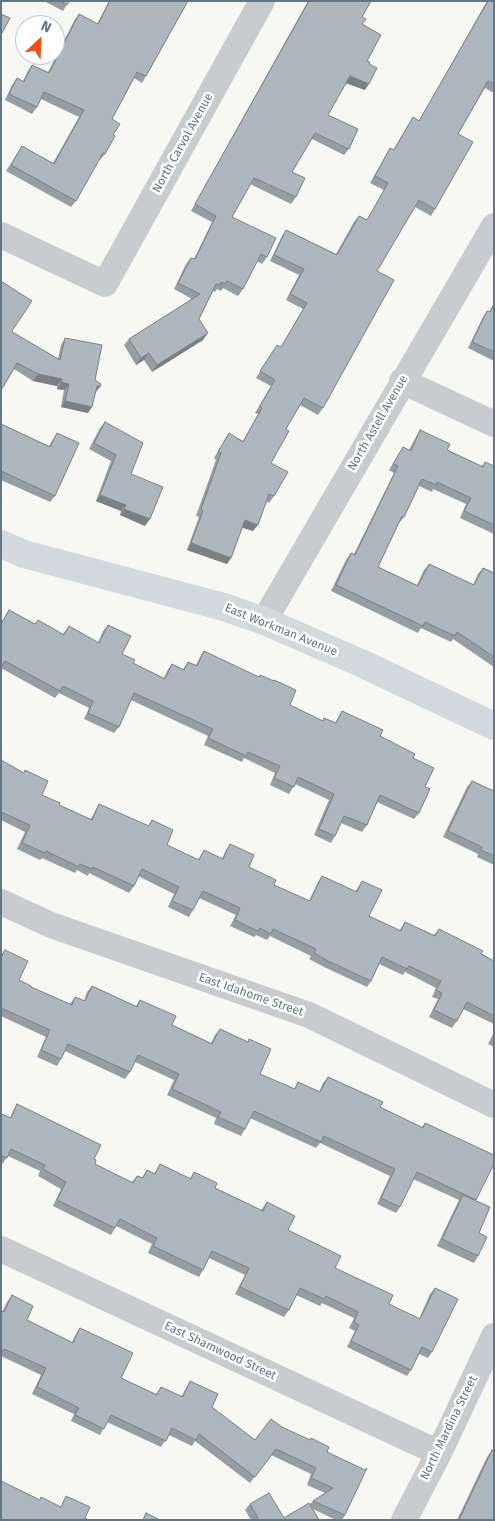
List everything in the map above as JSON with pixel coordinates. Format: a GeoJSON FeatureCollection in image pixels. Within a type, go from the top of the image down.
{"type":"FeatureCollection","features":[{"type":"Feature","properties":{"kind":"street","name":"North Carvol Avenue"},"geometry":{"type":"LineString","coordinates":[[1,235],[105,284],[262,1]]}},
{"type":"Feature","properties":{"kind":"street","name":"North Astell Avenue"},"geometry":{"type":"LineString","coordinates":[[264,621],[402,380],[494,226]]}},
{"type":"Feature","properties":{"kind":"street"},"geometry":{"type":"LineString","coordinates":[[402,380],[494,424]]}},
{"type":"Feature","properties":{"kind":"street","name":"East Workman Avenue"},"geometry":{"type":"LineString","coordinates":[[1,544],[24,554],[224,607],[264,621],[361,663],[494,726]]}},
{"type":"Feature","properties":{"kind":"street","name":"East Idahome Street"},"geometry":{"type":"LineString","coordinates":[[1,902],[51,925],[310,1016],[494,1105]]}},
{"type":"Feature","properties":{"kind":"street","name":"East Shamwood Street"},"geometry":{"type":"LineString","coordinates":[[1,1249],[439,1452]]}},
{"type":"Feature","properties":{"kind":"street","name":"North Mardina Street"},"geometry":{"type":"LineString","coordinates":[[404,1520],[439,1452],[494,1336]]}},
{"type":"Feature","properties":{"kind":"building"},"geometry":{"type":"Polygon","coordinates":[[[61,1],[69,1],[67,5],[61,1]]]}},
{"type":"Feature","properties":{"kind":"building"},"geometry":{"type":"Polygon","coordinates":[[[110,1],[188,1],[146,76],[137,72],[112,119],[120,124],[113,135],[115,136],[105,154],[103,153],[76,201],[11,165],[22,146],[54,164],[84,110],[44,92],[37,107],[9,94],[17,78],[24,82],[32,65],[49,73],[53,65],[65,65],[65,42],[79,14],[98,24],[110,1]]]}},
{"type":"Feature","properties":{"kind":"building"},"geometry":{"type":"Polygon","coordinates":[[[309,1],[371,1],[362,17],[366,19],[362,24],[381,35],[367,61],[377,68],[369,84],[350,76],[328,115],[358,129],[349,149],[315,133],[292,172],[305,178],[296,197],[254,178],[232,217],[276,238],[267,257],[261,254],[243,289],[227,281],[225,284],[221,282],[220,285],[216,284],[199,319],[208,333],[157,365],[149,353],[141,358],[129,339],[200,294],[178,283],[191,258],[195,259],[216,216],[195,204],[309,1]]]}},
{"type":"Feature","properties":{"kind":"building"},"geometry":{"type":"Polygon","coordinates":[[[488,1],[494,1],[494,84],[488,81],[458,134],[473,142],[435,209],[419,200],[377,271],[394,280],[323,408],[304,398],[286,429],[289,431],[271,463],[288,472],[274,496],[269,494],[258,525],[245,520],[231,558],[191,543],[221,453],[218,452],[229,433],[243,442],[275,380],[260,371],[277,345],[281,347],[307,303],[290,294],[304,269],[274,255],[286,230],[337,255],[359,216],[367,220],[388,183],[375,176],[390,148],[394,150],[413,117],[419,121],[488,1]]]}},
{"type":"Feature","properties":{"kind":"building"},"geometry":{"type":"Polygon","coordinates":[[[1,14],[10,18],[1,35],[1,14]]]}},
{"type":"Feature","properties":{"kind":"building"},"geometry":{"type":"Polygon","coordinates":[[[1,281],[32,301],[12,331],[14,333],[60,360],[65,338],[102,345],[95,380],[101,384],[100,387],[97,386],[92,407],[65,401],[69,384],[61,382],[62,379],[38,374],[17,363],[3,387],[1,387],[1,281]]]}},
{"type":"Feature","properties":{"kind":"building"},"geometry":{"type":"Polygon","coordinates":[[[494,305],[494,352],[472,342],[487,311],[490,312],[494,305]]]}},
{"type":"Feature","properties":{"kind":"building"},"geometry":{"type":"Polygon","coordinates":[[[105,422],[143,443],[131,474],[163,487],[150,519],[124,509],[126,505],[100,495],[116,455],[94,443],[105,422]]]}},
{"type":"Feature","properties":{"kind":"building"},"geometry":{"type":"Polygon","coordinates":[[[1,424],[50,447],[57,433],[79,443],[55,496],[1,471],[1,424]]]}},
{"type":"Feature","properties":{"kind":"building"},"geometry":{"type":"Polygon","coordinates":[[[420,430],[450,444],[447,450],[483,467],[485,462],[494,466],[494,525],[464,511],[471,498],[437,482],[436,485],[422,479],[378,567],[418,586],[429,564],[474,585],[483,568],[494,573],[494,657],[457,632],[455,636],[425,622],[423,626],[336,585],[351,553],[355,555],[398,466],[393,464],[403,447],[411,451],[420,430]]]}},
{"type":"Feature","properties":{"kind":"building"},"geometry":{"type":"Polygon","coordinates":[[[9,610],[35,624],[38,620],[64,635],[69,626],[99,643],[108,625],[131,636],[122,654],[135,660],[133,663],[165,679],[172,664],[184,670],[188,662],[197,666],[204,651],[259,677],[260,675],[296,690],[290,705],[323,721],[324,718],[336,723],[342,711],[383,730],[380,736],[415,754],[413,758],[434,768],[425,787],[430,789],[419,813],[380,795],[367,825],[344,816],[335,836],[319,829],[334,794],[298,777],[294,787],[274,778],[280,766],[248,752],[246,756],[208,738],[213,729],[134,693],[119,727],[88,713],[93,701],[63,686],[60,691],[5,661],[1,667],[1,624],[9,610]]]}},
{"type":"Feature","properties":{"kind":"building"},"geometry":{"type":"Polygon","coordinates":[[[1,760],[24,773],[25,770],[48,781],[42,795],[92,820],[99,804],[149,826],[152,820],[173,830],[167,845],[199,860],[204,850],[223,859],[230,844],[254,855],[249,867],[276,880],[274,885],[310,901],[322,876],[357,892],[362,881],[382,890],[369,916],[401,931],[405,922],[435,936],[439,929],[483,951],[481,954],[494,961],[494,1016],[467,1002],[457,1021],[434,1010],[442,993],[436,990],[441,981],[409,966],[407,969],[382,957],[371,981],[314,953],[316,949],[273,929],[271,934],[260,928],[258,931],[235,920],[240,908],[203,891],[193,910],[172,901],[179,887],[142,869],[134,886],[93,867],[92,869],[80,864],[79,867],[46,851],[45,853],[22,843],[30,825],[1,812],[1,760]]]}},
{"type":"Feature","properties":{"kind":"building"},"geometry":{"type":"Polygon","coordinates":[[[472,781],[494,791],[494,856],[481,850],[482,847],[448,831],[472,781]]]}},
{"type":"Feature","properties":{"kind":"building"},"geometry":{"type":"Polygon","coordinates":[[[5,950],[28,961],[19,980],[72,1005],[75,997],[85,1001],[92,986],[137,1007],[140,1000],[176,1016],[172,1025],[212,1044],[220,1029],[248,1042],[249,1039],[271,1049],[260,1074],[295,1089],[298,1082],[320,1092],[328,1077],[383,1102],[380,1107],[423,1128],[425,1123],[494,1155],[494,1164],[476,1200],[417,1172],[400,1207],[381,1198],[395,1169],[324,1136],[321,1142],[254,1111],[245,1129],[218,1117],[221,1112],[172,1089],[179,1074],[138,1055],[130,1072],[68,1044],[61,1059],[41,1050],[50,1030],[1,1008],[1,956],[5,950]]]}},
{"type":"Feature","properties":{"kind":"building"},"geometry":{"type":"Polygon","coordinates":[[[17,1104],[101,1145],[94,1159],[96,1160],[95,1164],[133,1183],[137,1176],[143,1178],[147,1170],[155,1174],[160,1164],[191,1179],[194,1172],[217,1183],[215,1188],[263,1211],[267,1202],[295,1216],[288,1230],[341,1256],[335,1268],[393,1295],[389,1304],[420,1319],[435,1288],[458,1299],[432,1352],[422,1347],[411,1370],[351,1341],[359,1325],[354,1322],[358,1312],[326,1296],[324,1299],[300,1288],[289,1310],[240,1287],[249,1268],[212,1251],[203,1270],[153,1246],[157,1238],[120,1219],[115,1228],[57,1200],[66,1182],[43,1169],[45,1165],[11,1149],[7,1158],[1,1155],[1,1114],[11,1118],[17,1104]]]}},
{"type":"Feature","properties":{"kind":"building"},"geometry":{"type":"Polygon","coordinates":[[[463,1195],[490,1207],[479,1233],[487,1237],[478,1256],[442,1239],[463,1195]]]}},
{"type":"Feature","properties":{"kind":"building"},"geometry":{"type":"Polygon","coordinates":[[[12,1295],[33,1306],[27,1320],[73,1343],[80,1328],[133,1353],[121,1378],[157,1395],[161,1387],[183,1397],[190,1381],[218,1394],[212,1407],[255,1440],[271,1419],[282,1427],[329,1447],[327,1452],[365,1470],[367,1468],[345,1515],[313,1501],[333,1488],[311,1478],[316,1468],[276,1449],[255,1477],[199,1434],[196,1440],[172,1428],[166,1441],[111,1415],[104,1429],[75,1415],[79,1408],[37,1387],[46,1368],[4,1349],[1,1354],[1,1311],[4,1312],[12,1295]]]}},
{"type":"Feature","properties":{"kind":"building"},"geometry":{"type":"Polygon","coordinates":[[[492,1450],[494,1451],[494,1520],[459,1520],[492,1450]]]}},
{"type":"Feature","properties":{"kind":"building"},"geometry":{"type":"Polygon","coordinates":[[[1,1481],[40,1500],[41,1497],[61,1507],[66,1496],[90,1507],[85,1518],[87,1520],[1,1520],[1,1481]]]}},
{"type":"Feature","properties":{"kind":"building"},"geometry":{"type":"Polygon","coordinates":[[[269,1493],[284,1518],[309,1503],[319,1520],[259,1520],[250,1504],[269,1493]]]}},
{"type":"Feature","properties":{"kind":"building"},"geometry":{"type":"Polygon","coordinates":[[[146,1513],[160,1520],[143,1520],[146,1513]]]}}]}
